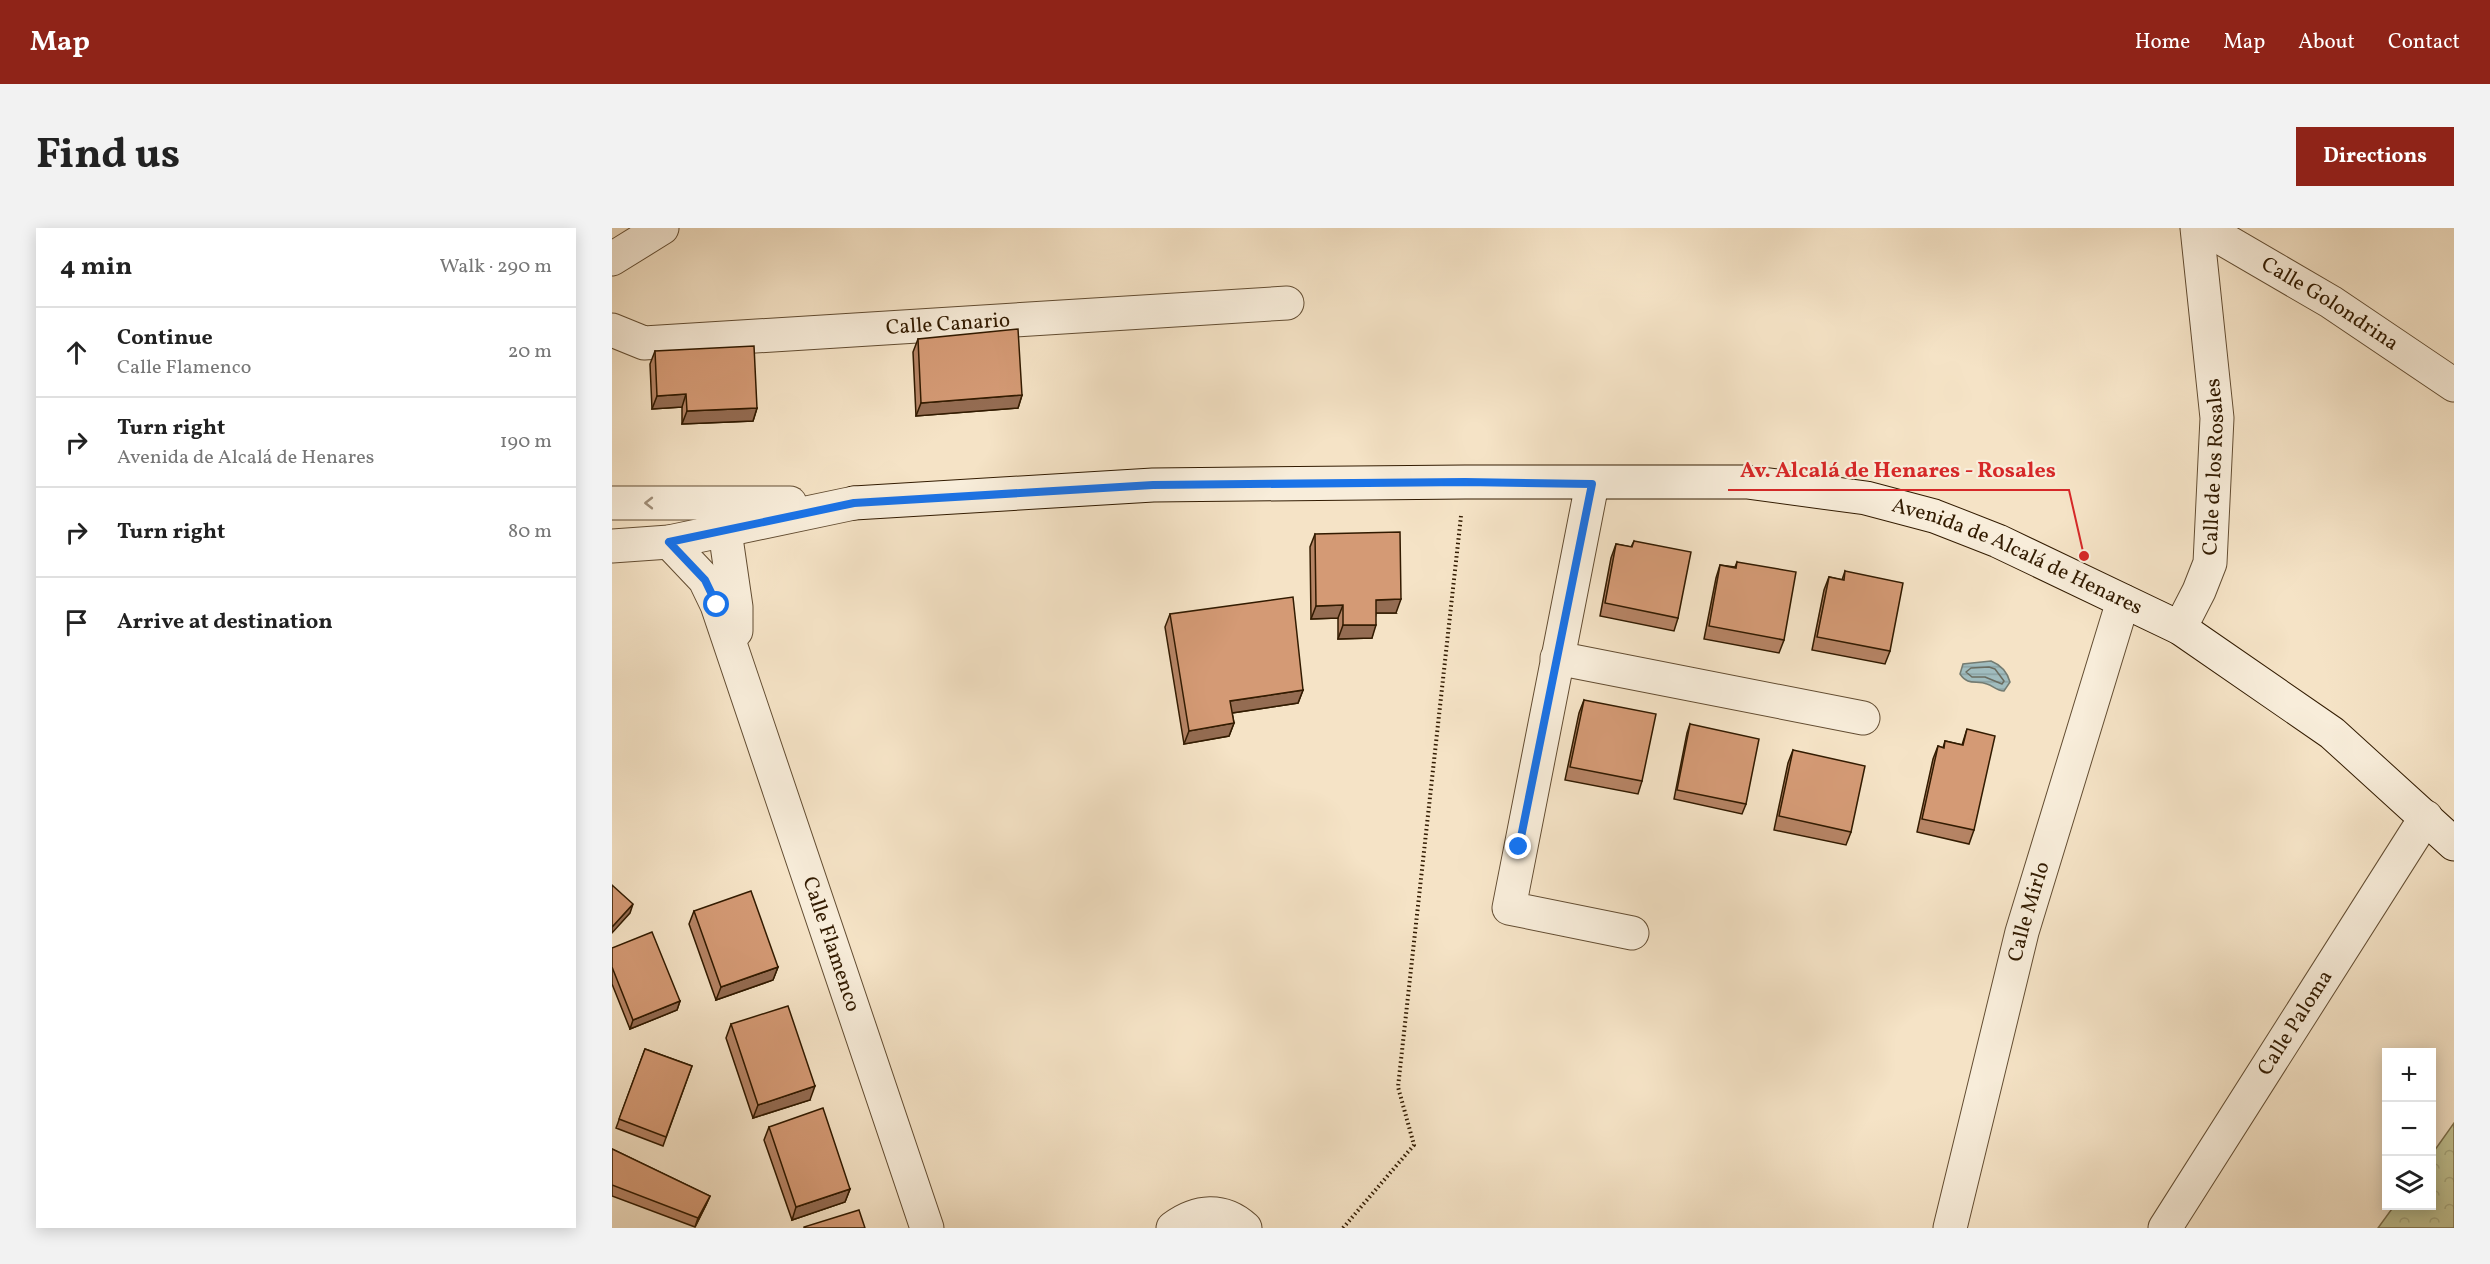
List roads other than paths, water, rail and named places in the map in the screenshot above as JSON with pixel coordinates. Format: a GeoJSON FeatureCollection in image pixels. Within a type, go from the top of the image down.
{"type":"FeatureCollection","features":[{"type":"Feature","properties":{"kind":"street"},"geometry":{"type":"LineString","coordinates":[[612,243],[619,228]]}},
{"type":"Feature","properties":{"kind":"street"},"geometry":{"type":"LineString","coordinates":[[612,259],[662,228]]}},
{"type":"Feature","properties":{"kind":"street","name":"Calle de los Rosales"},"geometry":{"type":"LineString","coordinates":[[2180,627],[2199,591],[2210,563],[2217,418],[2197,228]]}},
{"type":"Feature","properties":{"kind":"street","name":"Calle Golondrina"},"geometry":{"type":"LineString","coordinates":[[2204,228],[2331,302],[2454,385]]}},
{"type":"Feature","properties":{"kind":"street","name":"Calle Canario"},"geometry":{"type":"LineString","coordinates":[[612,330],[644,343],[1287,303]]}},
{"type":"Feature","properties":{"kind":"street","name":"Avenida de Alcalá de Henares"},"geometry":{"type":"LineString","coordinates":[[612,503],[854,503],[1153,485],[1465,482],[1592,484],[1747,482],[1866,498],[1934,516],[1998,541],[2180,627],[2332,733],[2454,844]]}},
{"type":"Feature","properties":{"kind":"street"},"geometry":{"type":"LineString","coordinates":[[1592,484],[1509,908],[1632,933]]}},
{"type":"Feature","properties":{"kind":"street"},"geometry":{"type":"LineString","coordinates":[[697,503],[711,514],[725,531]]}},
{"type":"Feature","properties":{"kind":"street","name":"Avenida de Alcalá de Henares"},"geometry":{"type":"LineString","coordinates":[[612,546],[669,542],[854,503]]}},
{"type":"Feature","properties":{"kind":"street","name":"Calle Flamenco"},"geometry":{"type":"LineString","coordinates":[[725,531],[736,607],[736,660]]}},
{"type":"Feature","properties":{"kind":"street","name":"Calle Flamenco"},"geometry":{"type":"LineString","coordinates":[[669,542],[705,580],[717,605],[927,1228]]}},
{"type":"Feature","properties":{"kind":"street","name":"Calle Mirlo"},"geometry":{"type":"LineString","coordinates":[[1950,1228],[2022,932],[2123,601]]}},
{"type":"Feature","properties":{"kind":"street"},"geometry":{"type":"LineString","coordinates":[[1557,658],[1863,718]]}},
{"type":"Feature","properties":{"kind":"street","name":"Calle Paloma"},"geometry":{"type":"LineString","coordinates":[[2165,1228],[2426,817]]}},
{"type":"Feature","properties":{"kind":"street"},"geometry":{"type":"LineString","coordinates":[[1173,1228],[1181,1222],[1207,1213],[1233,1217],[1245,1228]]}},
{"type":"Feature","properties":{"kind":"water"},"geometry":{"type":"Polygon","coordinates":[[[1991,661],[1998,664],[2009,678],[2010,682],[2004,691],[1987,684],[1966,680],[1960,674],[1963,664],[1991,661]]]}},
{"type":"Feature","properties":{"kind":"place","name":"Av. Alcalá de Henares - Rosales"},"geometry":{"type":"Point","coordinates":[2084,556]}}]}
